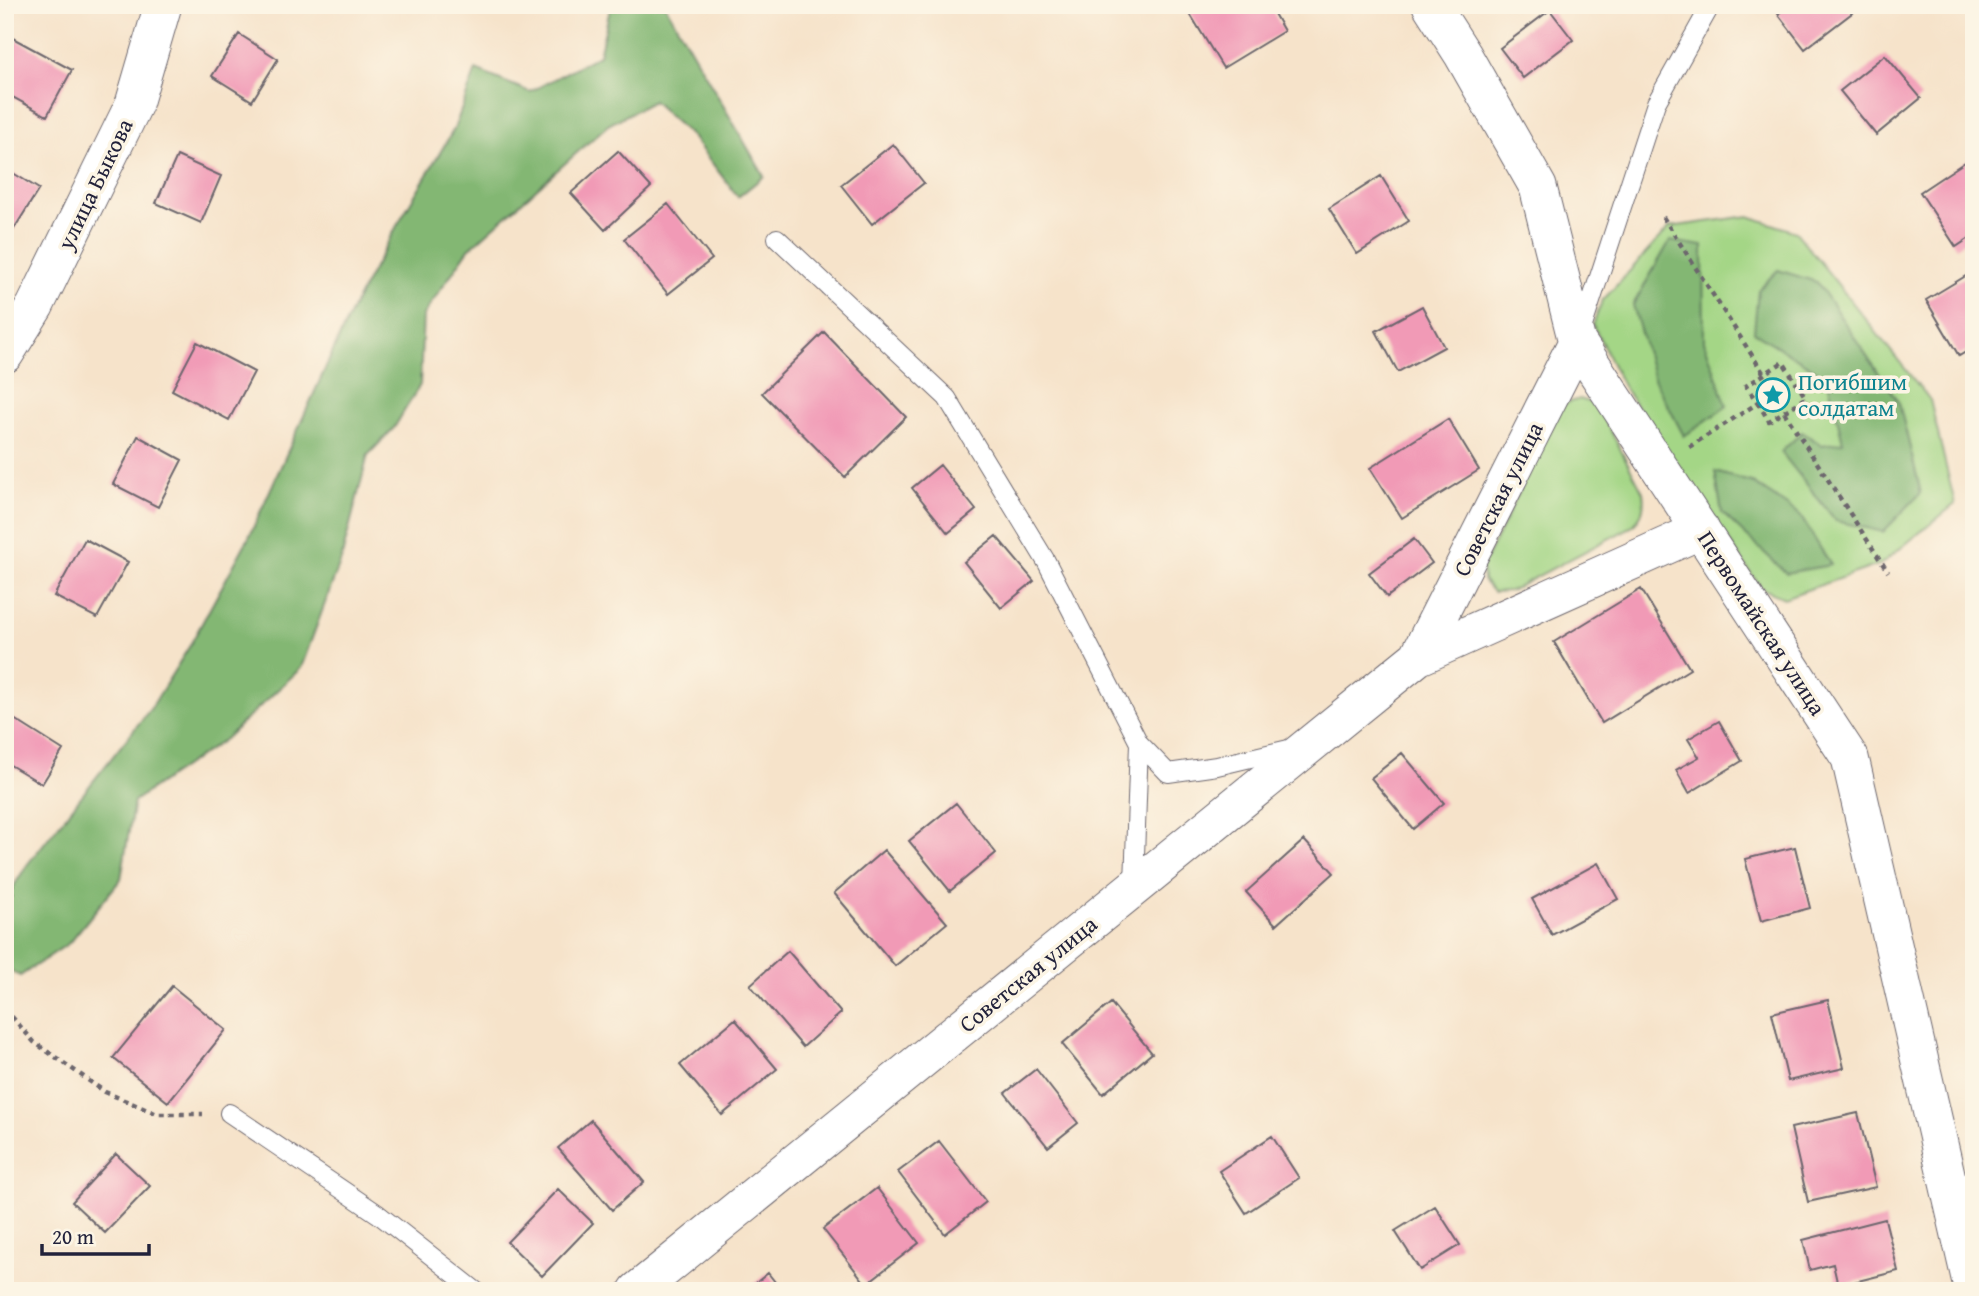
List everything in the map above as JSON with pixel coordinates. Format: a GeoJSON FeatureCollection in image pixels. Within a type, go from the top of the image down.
{"type":"FeatureCollection","features":[{"type":"Feature","properties":{"kind":"street","name":"улица Быкова"},"geometry":{"type":"LineString","coordinates":[[5,354],[36,306],[134,104],[163,5]]}},
{"type":"Feature","properties":{"kind":"street","name":"Первомайская улица"},"geometry":{"type":"LineString","coordinates":[[1431,5],[1463,55],[1538,187],[1577,342],[1850,758],[1973,1291]]}},
{"type":"Feature","properties":{"kind":"street","name":"Советская улица"},"geometry":{"type":"LineString","coordinates":[[1418,657],[1577,342]]}},
{"type":"Feature","properties":{"kind":"street","name":"Советская улица"},"geometry":{"type":"LineString","coordinates":[[638,1291],[1418,657],[1701,530]]}},
{"type":"Feature","properties":{"kind":"lane"},"geometry":{"type":"LineString","coordinates":[[1577,342],[1656,103],[1712,5]]}},
{"type":"Feature","properties":{"kind":"lane"},"geometry":{"type":"LineString","coordinates":[[777,238],[947,398],[1046,561],[1139,743],[1168,773],[1217,766],[1310,744]]}},
{"type":"Feature","properties":{"kind":"lane"},"geometry":{"type":"LineString","coordinates":[[1134,887],[1139,743]]}},
{"type":"Feature","properties":{"kind":"lane"},"geometry":{"type":"LineString","coordinates":[[229,1114],[379,1214],[477,1291]]}},
{"type":"Feature","properties":{"kind":"path"},"geometry":{"type":"LineString","coordinates":[[1663,217],[1764,374]]}},
{"type":"Feature","properties":{"kind":"path"},"geometry":{"type":"LineString","coordinates":[[1783,362],[1806,398],[1769,421],[1758,403],[1746,386],[1783,362]]}},
{"type":"Feature","properties":{"kind":"path"},"geometry":{"type":"LineString","coordinates":[[1659,466],[1758,403]]}},
{"type":"Feature","properties":{"kind":"path"},"geometry":{"type":"LineString","coordinates":[[1784,412],[1888,572]]}},
{"type":"Feature","properties":{"kind":"path"},"geometry":{"type":"LineString","coordinates":[[5,852],[13,889],[5,930]]}},
{"type":"Feature","properties":{"kind":"path"},"geometry":{"type":"LineString","coordinates":[[5,1009],[34,1042],[105,1092],[157,1114],[229,1114]]}},
{"type":"Feature","properties":{"kind":"green space"},"geometry":{"type":"Polygon","coordinates":[[[611,5],[665,5],[764,176],[738,197],[692,137],[653,101],[608,125],[469,249],[423,315],[420,385],[394,428],[368,455],[341,560],[301,668],[225,739],[134,801],[121,879],[69,943],[20,976],[5,968],[5,900],[27,865],[151,708],[189,647],[249,537],[354,305],[454,129],[476,70],[530,92],[599,55],[611,5]]]}},
{"type":"Feature","properties":{"kind":"green space"},"geometry":{"type":"Polygon","coordinates":[[[1749,216],[1796,232],[1930,400],[1955,504],[1881,564],[1784,598],[1761,588],[1623,386],[1593,325],[1602,301],[1670,227],[1749,216]]]}},
{"type":"Feature","properties":{"kind":"green space"},"geometry":{"type":"Polygon","coordinates":[[[1670,241],[1703,246],[1704,341],[1727,406],[1684,436],[1654,379],[1633,305],[1670,241]]]}},
{"type":"Feature","properties":{"kind":"green space"},"geometry":{"type":"Polygon","coordinates":[[[1778,270],[1817,282],[1899,403],[1921,493],[1883,532],[1836,521],[1781,452],[1802,432],[1822,445],[1843,442],[1827,377],[1754,332],[1758,290],[1778,270]]]}},
{"type":"Feature","properties":{"kind":"green space"},"geometry":{"type":"Polygon","coordinates":[[[1580,399],[1597,405],[1643,492],[1641,514],[1633,526],[1510,591],[1493,592],[1483,580],[1482,567],[1563,404],[1580,399]]]}},
{"type":"Feature","properties":{"kind":"green space"},"geometry":{"type":"Polygon","coordinates":[[[1715,472],[1751,482],[1799,514],[1831,565],[1786,573],[1722,513],[1715,472]]]}},
{"type":"Feature","properties":{"kind":"building"},"geometry":{"type":"Polygon","coordinates":[[[1194,5],[1269,5],[1284,31],[1223,68],[1187,9],[1194,5]]]}},
{"type":"Feature","properties":{"kind":"building"},"geometry":{"type":"Polygon","coordinates":[[[1789,5],[1846,5],[1852,13],[1805,49],[1778,14],[1789,5]]]}},
{"type":"Feature","properties":{"kind":"building"},"geometry":{"type":"Polygon","coordinates":[[[1550,10],[1573,40],[1523,78],[1500,48],[1550,10]]]}},
{"type":"Feature","properties":{"kind":"building"},"geometry":{"type":"Polygon","coordinates":[[[239,34],[278,59],[252,101],[212,76],[239,34]]]}},
{"type":"Feature","properties":{"kind":"building"},"geometry":{"type":"Polygon","coordinates":[[[9,36],[72,70],[47,116],[5,93],[5,44],[9,36]]]}},
{"type":"Feature","properties":{"kind":"building"},"geometry":{"type":"Polygon","coordinates":[[[1885,55],[1921,98],[1876,135],[1840,91],[1885,55]]]}},
{"type":"Feature","properties":{"kind":"building"},"geometry":{"type":"Polygon","coordinates":[[[893,144],[924,183],[872,224],[841,185],[893,144]]]}},
{"type":"Feature","properties":{"kind":"building"},"geometry":{"type":"Polygon","coordinates":[[[618,151],[651,187],[605,230],[571,193],[618,151]]]}},
{"type":"Feature","properties":{"kind":"building"},"geometry":{"type":"Polygon","coordinates":[[[177,156],[221,176],[201,223],[156,203],[177,156]]]}},
{"type":"Feature","properties":{"kind":"building"},"geometry":{"type":"Polygon","coordinates":[[[1974,156],[1974,235],[1956,247],[1920,192],[1974,156]]]}},
{"type":"Feature","properties":{"kind":"building"},"geometry":{"type":"Polygon","coordinates":[[[5,168],[39,189],[12,232],[5,227],[5,168]]]}},
{"type":"Feature","properties":{"kind":"building"},"geometry":{"type":"Polygon","coordinates":[[[1381,176],[1409,221],[1357,254],[1329,209],[1381,176]]]}},
{"type":"Feature","properties":{"kind":"building"},"geometry":{"type":"Polygon","coordinates":[[[668,204],[712,259],[668,294],[624,239],[668,204]]]}},
{"type":"Feature","properties":{"kind":"building"},"geometry":{"type":"Polygon","coordinates":[[[1974,271],[1974,347],[1959,356],[1926,300],[1974,271]]]}},
{"type":"Feature","properties":{"kind":"building"},"geometry":{"type":"Polygon","coordinates":[[[1422,306],[1444,347],[1398,372],[1376,331],[1422,306]]]}},
{"type":"Feature","properties":{"kind":"building"},"geometry":{"type":"Polygon","coordinates":[[[824,332],[906,417],[845,477],[762,393],[824,332]]]}},
{"type":"Feature","properties":{"kind":"building"},"geometry":{"type":"Polygon","coordinates":[[[197,342],[254,372],[229,420],[172,390],[197,342]]]}},
{"type":"Feature","properties":{"kind":"building"},"geometry":{"type":"Polygon","coordinates":[[[1448,419],[1479,470],[1402,518],[1370,468],[1448,419]]]}},
{"type":"Feature","properties":{"kind":"building"},"geometry":{"type":"Polygon","coordinates":[[[138,436],[182,460],[158,507],[113,484],[138,436]]]}},
{"type":"Feature","properties":{"kind":"building"},"geometry":{"type":"Polygon","coordinates":[[[940,465],[976,510],[948,533],[912,488],[940,465]]]}},
{"type":"Feature","properties":{"kind":"building"},"geometry":{"type":"Polygon","coordinates":[[[996,536],[1034,581],[1001,608],[964,562],[996,536]]]}},
{"type":"Feature","properties":{"kind":"building"},"geometry":{"type":"Polygon","coordinates":[[[85,539],[128,562],[97,618],[54,596],[85,539]]]}},
{"type":"Feature","properties":{"kind":"building"},"geometry":{"type":"Polygon","coordinates":[[[1414,539],[1432,563],[1387,597],[1369,573],[1414,539]]]}},
{"type":"Feature","properties":{"kind":"building"},"geometry":{"type":"Polygon","coordinates":[[[1641,589],[1690,669],[1602,723],[1554,642],[1641,589]]]}},
{"type":"Feature","properties":{"kind":"building"},"geometry":{"type":"Polygon","coordinates":[[[14,719],[63,750],[42,784],[5,762],[5,734],[14,719]]]}},
{"type":"Feature","properties":{"kind":"building"},"geometry":{"type":"Polygon","coordinates":[[[1719,721],[1742,761],[1689,793],[1676,770],[1699,757],[1688,739],[1719,721]]]}},
{"type":"Feature","properties":{"kind":"building"},"geometry":{"type":"Polygon","coordinates":[[[1402,753],[1444,803],[1413,829],[1371,778],[1402,753]]]}},
{"type":"Feature","properties":{"kind":"building"},"geometry":{"type":"Polygon","coordinates":[[[956,803],[996,853],[950,891],[909,841],[956,803]]]}},
{"type":"Feature","properties":{"kind":"building"},"geometry":{"type":"Polygon","coordinates":[[[1304,840],[1334,873],[1276,925],[1246,892],[1304,840]]]}},
{"type":"Feature","properties":{"kind":"building"},"geometry":{"type":"Polygon","coordinates":[[[1795,847],[1810,908],[1761,921],[1745,859],[1795,847]]]}},
{"type":"Feature","properties":{"kind":"building"},"geometry":{"type":"Polygon","coordinates":[[[884,850],[947,923],[895,966],[834,893],[884,850]]]}},
{"type":"Feature","properties":{"kind":"building"},"geometry":{"type":"Polygon","coordinates":[[[1598,863],[1618,899],[1552,935],[1532,899],[1598,863]]]}},
{"type":"Feature","properties":{"kind":"building"},"geometry":{"type":"Polygon","coordinates":[[[788,951],[841,1013],[803,1047],[750,985],[788,951]]]}},
{"type":"Feature","properties":{"kind":"building"},"geometry":{"type":"Polygon","coordinates":[[[172,986],[226,1030],[168,1102],[113,1058],[172,986]]]}},
{"type":"Feature","properties":{"kind":"building"},"geometry":{"type":"Polygon","coordinates":[[[1828,1000],[1844,1068],[1788,1081],[1772,1013],[1828,1000]]]}},
{"type":"Feature","properties":{"kind":"building"},"geometry":{"type":"Polygon","coordinates":[[[1111,1003],[1152,1053],[1103,1094],[1062,1044],[1111,1003]]]}},
{"type":"Feature","properties":{"kind":"building"},"geometry":{"type":"Polygon","coordinates":[[[735,1019],[777,1069],[722,1115],[680,1065],[735,1019]]]}},
{"type":"Feature","properties":{"kind":"building"},"geometry":{"type":"Polygon","coordinates":[[[1036,1069],[1078,1123],[1048,1147],[1005,1093],[1036,1069]]]}},
{"type":"Feature","properties":{"kind":"building"},"geometry":{"type":"Polygon","coordinates":[[[1858,1113],[1876,1187],[1808,1202],[1791,1128],[1858,1113]]]}},
{"type":"Feature","properties":{"kind":"building"},"geometry":{"type":"Polygon","coordinates":[[[591,1120],[644,1182],[612,1210],[558,1148],[591,1120]]]}},
{"type":"Feature","properties":{"kind":"building"},"geometry":{"type":"Polygon","coordinates":[[[1272,1136],[1299,1178],[1246,1213],[1219,1171],[1272,1136]]]}},
{"type":"Feature","properties":{"kind":"building"},"geometry":{"type":"Polygon","coordinates":[[[939,1141],[986,1202],[945,1234],[898,1172],[939,1141]]]}},
{"type":"Feature","properties":{"kind":"building"},"geometry":{"type":"Polygon","coordinates":[[[116,1154],[150,1186],[105,1233],[72,1202],[116,1154]]]}},
{"type":"Feature","properties":{"kind":"building"},"geometry":{"type":"Polygon","coordinates":[[[877,1188],[919,1243],[866,1284],[823,1229],[877,1188]]]}},
{"type":"Feature","properties":{"kind":"building"},"geometry":{"type":"Polygon","coordinates":[[[558,1189],[593,1223],[542,1276],[507,1242],[558,1189]]]}},
{"type":"Feature","properties":{"kind":"building"},"geometry":{"type":"Polygon","coordinates":[[[1435,1206],[1460,1245],[1420,1270],[1395,1231],[1435,1206]]]}},
{"type":"Feature","properties":{"kind":"building"},"geometry":{"type":"Polygon","coordinates":[[[1885,1219],[1898,1271],[1838,1286],[1833,1264],[1810,1270],[1803,1240],[1885,1219]]]}},
{"type":"Feature","properties":{"kind":"building"},"geometry":{"type":"Polygon","coordinates":[[[768,1273],[782,1291],[746,1291],[768,1273]]]}},
{"type":"Feature","properties":{"kind":"place","name":"Погибшим солдатам"},"geometry":{"type":"Point","coordinates":[1773,395]}}]}
